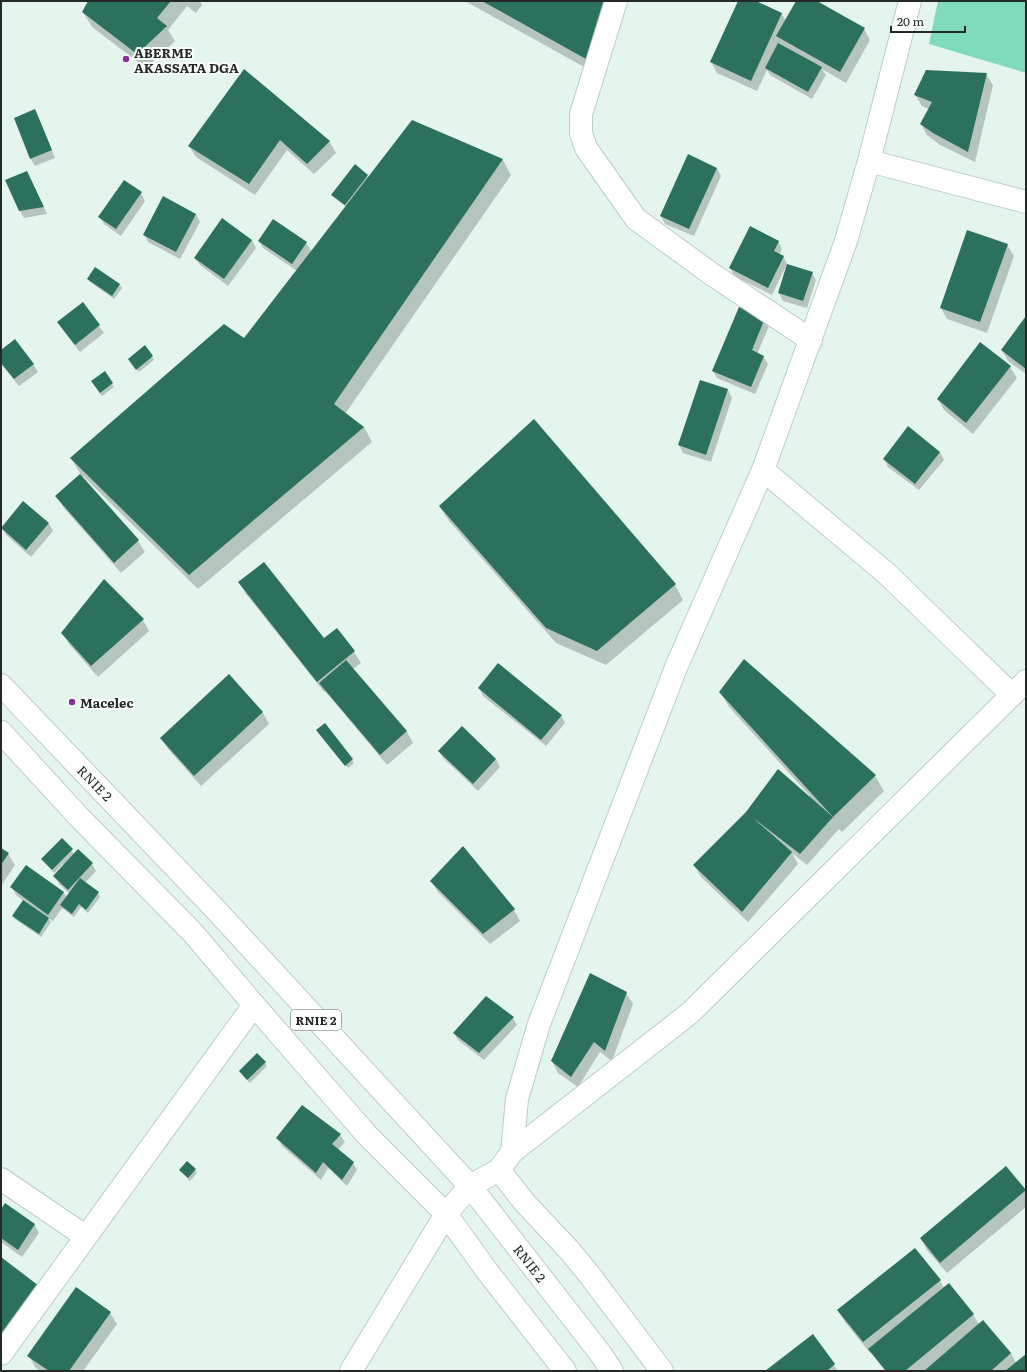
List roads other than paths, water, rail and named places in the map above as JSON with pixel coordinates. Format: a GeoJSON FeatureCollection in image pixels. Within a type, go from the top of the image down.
{"type":"FeatureCollection","features":[{"type":"Feature","properties":{"kind":"main road"},"geometry":{"type":"LineString","coordinates":[[616,1],[580,114],[581,133],[586,148],[636,219],[713,275],[811,340]]}},
{"type":"Feature","properties":{"kind":"main road"},"geometry":{"type":"LineString","coordinates":[[512,1152],[517,1099],[539,1024],[677,665],[763,470],[846,241],[869,161],[910,1]]}},
{"type":"Feature","properties":{"kind":"main road"},"geometry":{"type":"LineString","coordinates":[[869,161],[1026,202]]}},
{"type":"Feature","properties":{"kind":"main road"},"geometry":{"type":"LineString","coordinates":[[352,1371],[446,1214],[470,1186],[499,1170],[512,1152],[690,1013],[1019,688],[886,573],[763,470]]}},
{"type":"Feature","properties":{"kind":"main road","name":"RNIE 2"},"geometry":{"type":"LineString","coordinates":[[1,685],[216,910],[470,1186],[600,1353],[612,1371]]}},
{"type":"Feature","properties":{"kind":"main road","name":"RNIE 2"},"geometry":{"type":"LineString","coordinates":[[1,732],[80,817],[193,933],[367,1135],[446,1214],[487,1271],[565,1371]]}},
{"type":"Feature","properties":{"kind":"main road"},"geometry":{"type":"LineString","coordinates":[[1,1354],[85,1236],[254,1005]]}},
{"type":"Feature","properties":{"kind":"main road"},"geometry":{"type":"LineString","coordinates":[[499,1170],[525,1203],[569,1250],[662,1371]]}},
{"type":"Feature","properties":{"kind":"main road"},"geometry":{"type":"LineString","coordinates":[[1,1179],[85,1236]]}},
{"type":"Feature","properties":{"kind":"place","name":"ABERME AKASSATA DGA"},"geometry":{"type":"Point","coordinates":[126,59]}},
{"type":"Feature","properties":{"kind":"place","name":"Macelec"},"geometry":{"type":"Point","coordinates":[72,702]}}]}
